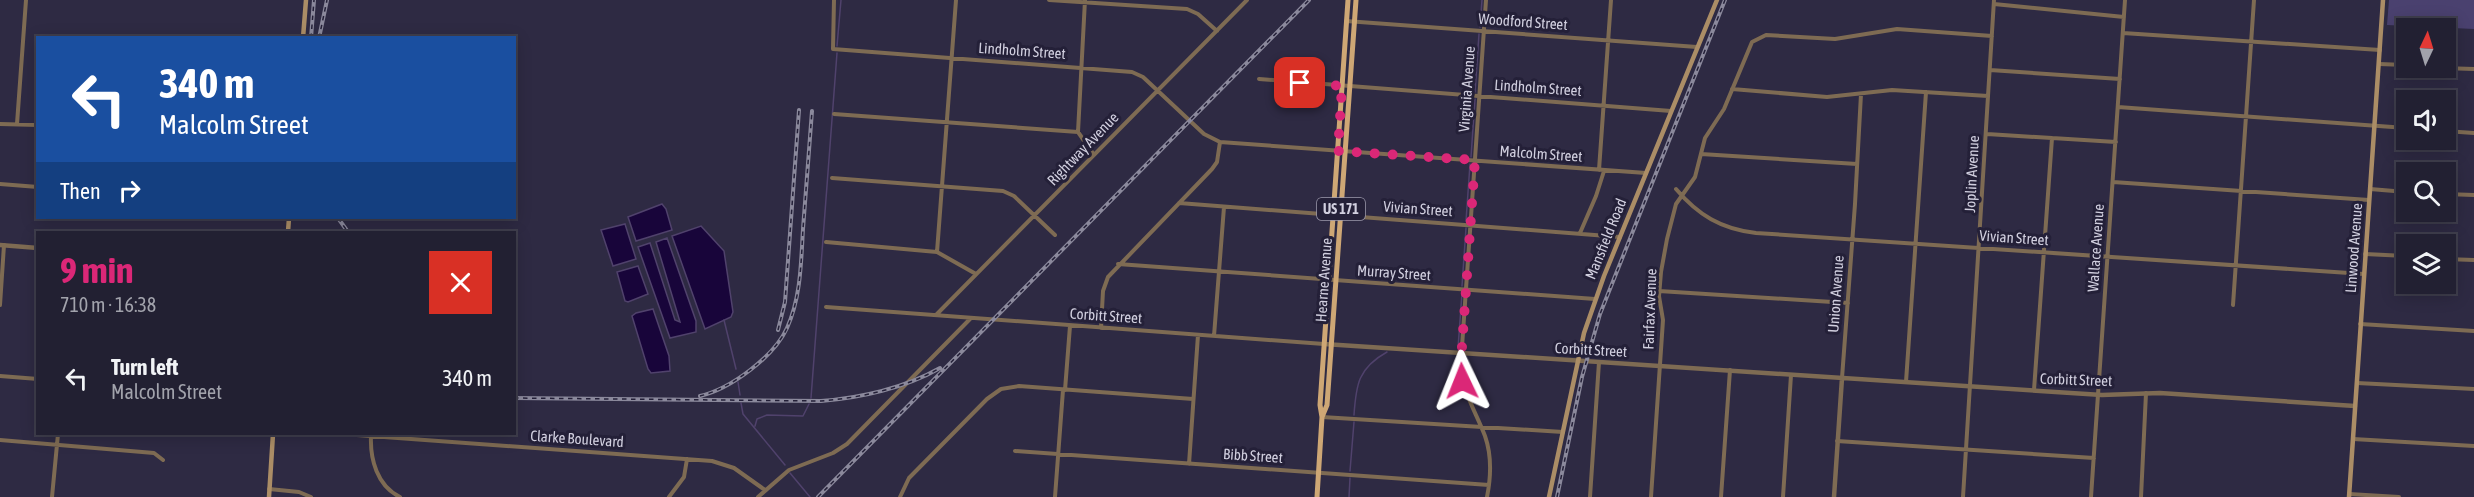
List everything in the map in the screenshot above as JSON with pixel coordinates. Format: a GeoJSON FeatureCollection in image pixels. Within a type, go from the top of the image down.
{"type":"FeatureCollection","features":[{"type":"Feature","properties":{"kind":"main road"},"geometry":{"type":"LineString","coordinates":[[303,36],[306,0]]}},
{"type":"Feature","properties":{"kind":"main road","name":"Hearne Avenue"},"geometry":{"type":"LineString","coordinates":[[1317,497],[1322,417],[1320,405],[1348,0]]}},
{"type":"Feature","properties":{"kind":"main road","name":"Hearne Avenue"},"geometry":{"type":"LineString","coordinates":[[1322,417],[1327,409],[1356,0]]}},
{"type":"Feature","properties":{"kind":"main road","name":"Mansfield Road"},"geometry":{"type":"LineString","coordinates":[[1549,497],[1577,361],[1595,299],[1717,0]]}},
{"type":"Feature","properties":{"kind":"main road","name":"Linwood Avenue"},"geometry":{"type":"LineString","coordinates":[[2349,496],[2383,0]]}},
{"type":"Feature","properties":{"kind":"main road"},"geometry":{"type":"LineString","coordinates":[[269,497],[273,435]]}},
{"type":"Feature","properties":{"kind":"street"},"geometry":{"type":"LineString","coordinates":[[17,124],[26,0]]}},
{"type":"Feature","properties":{"kind":"street","name":"Lindholm Street"},"geometry":{"type":"LineString","coordinates":[[834,0],[831,46],[833,49],[1136,73],[1158,90],[1190,121]]}},
{"type":"Feature","properties":{"kind":"street"},"geometry":{"type":"LineString","coordinates":[[937,252],[956,0]]}},
{"type":"Feature","properties":{"kind":"street"},"geometry":{"type":"LineString","coordinates":[[1049,0],[1187,9],[1198,14],[1217,31]]}},
{"type":"Feature","properties":{"kind":"street","name":"Rightway Avenue"},"geometry":{"type":"LineString","coordinates":[[935,315],[1247,0]]}},
{"type":"Feature","properties":{"kind":"street","name":"Virginia Avenue"},"geometry":{"type":"LineString","coordinates":[[1486,0],[1461,375],[1464,390],[1489,453],[1487,497]]}},
{"type":"Feature","properties":{"kind":"street"},"geometry":{"type":"LineString","coordinates":[[1580,233],[1602,170],[1611,0]]}},
{"type":"Feature","properties":{"kind":"street","name":"Wallace Avenue"},"geometry":{"type":"LineString","coordinates":[[2091,497],[2125,0]]}},
{"type":"Feature","properties":{"kind":"street"},"geometry":{"type":"LineString","coordinates":[[2233,305],[2254,0]]}},
{"type":"Feature","properties":{"kind":"street"},"geometry":{"type":"LineString","coordinates":[[1085,2],[1078,132],[1094,155]]}},
{"type":"Feature","properties":{"kind":"street"},"geometry":{"type":"LineString","coordinates":[[1994,2],[2124,17]]}},
{"type":"Feature","properties":{"kind":"street","name":"Joplin Avenue"},"geometry":{"type":"LineString","coordinates":[[1963,497],[1994,2]]}},
{"type":"Feature","properties":{"kind":"street","name":"Woodford Street"},"geometry":{"type":"LineString","coordinates":[[1346,21],[1697,47]]}},
{"type":"Feature","properties":{"kind":"street","name":"Fairfax Avenue"},"geometry":{"type":"LineString","coordinates":[[1651,497],[1663,320],[1659,291],[1669,227],[1681,195],[1695,177],[1708,133],[1719,118],[1752,42],[1771,34],[1835,39],[1897,29],[1992,36]]}},
{"type":"Feature","properties":{"kind":"street"},"geometry":{"type":"LineString","coordinates":[[2123,33],[2379,50]]}},
{"type":"Feature","properties":{"kind":"street"},"geometry":{"type":"LineString","coordinates":[[2379,64],[2396,65]]}},
{"type":"Feature","properties":{"kind":"street"},"geometry":{"type":"LineString","coordinates":[[2456,68],[2474,69]]}},
{"type":"Feature","properties":{"kind":"street"},"geometry":{"type":"LineString","coordinates":[[1990,70],[2120,79]]}},
{"type":"Feature","properties":{"kind":"street","name":"Lindholm Street"},"geometry":{"type":"LineString","coordinates":[[1259,80],[1671,111]]}},
{"type":"Feature","properties":{"kind":"street"},"geometry":{"type":"LineString","coordinates":[[1732,89],[1827,97],[1883,90],[1988,96]]}},
{"type":"Feature","properties":{"kind":"street"},"geometry":{"type":"LineString","coordinates":[[1906,382],[1926,92]]}},
{"type":"Feature","properties":{"kind":"street","name":"Union Avenue"},"geometry":{"type":"LineString","coordinates":[[1834,497],[1861,94]]}},
{"type":"Feature","properties":{"kind":"street"},"geometry":{"type":"LineString","coordinates":[[2118,107],[2396,127]]}},
{"type":"Feature","properties":{"kind":"street"},"geometry":{"type":"LineString","coordinates":[[834,114],[1078,132]]}},
{"type":"Feature","properties":{"kind":"street","name":"Malcolm Street"},"geometry":{"type":"LineString","coordinates":[[1190,121],[1209,137],[1220,142],[1646,173]]}},
{"type":"Feature","properties":{"kind":"street"},"geometry":{"type":"LineString","coordinates":[[0,124],[36,125]]}},
{"type":"Feature","properties":{"kind":"street"},"geometry":{"type":"LineString","coordinates":[[2456,132],[2474,133]]}},
{"type":"Feature","properties":{"kind":"street"},"geometry":{"type":"LineString","coordinates":[[1986,134],[2116,142]]}},
{"type":"Feature","properties":{"kind":"street"},"geometry":{"type":"LineString","coordinates":[[2034,390],[2052,138]]}},
{"type":"Feature","properties":{"kind":"street"},"geometry":{"type":"LineString","coordinates":[[1101,328],[1105,284],[1118,264],[1217,162],[1220,142]]}},
{"type":"Feature","properties":{"kind":"street"},"geometry":{"type":"LineString","coordinates":[[1701,154],[1857,164]]}},
{"type":"Feature","properties":{"kind":"street"},"geometry":{"type":"LineString","coordinates":[[832,178],[1003,191],[1014,196],[1055,235]]}},
{"type":"Feature","properties":{"kind":"street"},"geometry":{"type":"LineString","coordinates":[[2113,182],[2369,200]]}},
{"type":"Feature","properties":{"kind":"street"},"geometry":{"type":"LineString","coordinates":[[0,184],[36,187]]}},
{"type":"Feature","properties":{"kind":"street","name":"Vivian Street"},"geometry":{"type":"LineString","coordinates":[[1676,189],[1706,218],[1731,229],[1756,233],[2364,274]]}},
{"type":"Feature","properties":{"kind":"street"},"geometry":{"type":"LineString","coordinates":[[2370,189],[2396,191]]}},
{"type":"Feature","properties":{"kind":"street"},"geometry":{"type":"LineString","coordinates":[[2456,194],[2474,195]]}},
{"type":"Feature","properties":{"kind":"street","name":"Vivian Street"},"geometry":{"type":"LineString","coordinates":[[1179,203],[1620,237]]}},
{"type":"Feature","properties":{"kind":"street"},"geometry":{"type":"LineString","coordinates":[[1215,336],[1224,207]]}},
{"type":"Feature","properties":{"kind":"street"},"geometry":{"type":"LineString","coordinates":[[826,242],[937,252],[976,274]]}},
{"type":"Feature","properties":{"kind":"street"},"geometry":{"type":"LineString","coordinates":[[0,305],[2,245],[36,248]]}},
{"type":"Feature","properties":{"kind":"street"},"geometry":{"type":"LineString","coordinates":[[2365,254],[2396,256]]}},
{"type":"Feature","properties":{"kind":"street"},"geometry":{"type":"LineString","coordinates":[[2456,259],[2474,260]]}},
{"type":"Feature","properties":{"kind":"street","name":"Murray Street"},"geometry":{"type":"LineString","coordinates":[[1118,264],[1595,299]]}},
{"type":"Feature","properties":{"kind":"street"},"geometry":{"type":"LineString","coordinates":[[1659,291],[1848,303]]}},
{"type":"Feature","properties":{"kind":"street","name":"Corbitt Street"},"geometry":{"type":"LineString","coordinates":[[826,307],[1461,354],[2098,394],[2146,393],[2355,406]]}},
{"type":"Feature","properties":{"kind":"street"},"geometry":{"type":"LineString","coordinates":[[758,497],[789,470],[833,453],[847,444],[970,319]]}},
{"type":"Feature","properties":{"kind":"street"},"geometry":{"type":"LineString","coordinates":[[2361,324],[2474,331]]}},
{"type":"Feature","properties":{"kind":"street"},"geometry":{"type":"LineString","coordinates":[[1055,497],[1070,326]]}},
{"type":"Feature","properties":{"kind":"street"},"geometry":{"type":"LineString","coordinates":[[1189,464],[1198,335]]}},
{"type":"Feature","properties":{"kind":"street"},"geometry":{"type":"LineString","coordinates":[[1590,497],[1599,362]]}},
{"type":"Feature","properties":{"kind":"street"},"geometry":{"type":"LineString","coordinates":[[1721,497],[1730,370]]}},
{"type":"Feature","properties":{"kind":"street"},"geometry":{"type":"LineString","coordinates":[[1783,497],[1791,375]]}},
{"type":"Feature","properties":{"kind":"street"},"geometry":{"type":"LineString","coordinates":[[0,376],[36,379]]}},
{"type":"Feature","properties":{"kind":"street"},"geometry":{"type":"LineString","coordinates":[[2357,382],[2474,389]]}},
{"type":"Feature","properties":{"kind":"street"},"geometry":{"type":"LineString","coordinates":[[900,497],[909,478],[987,399],[1001,389],[1019,386],[1193,399]]}},
{"type":"Feature","properties":{"kind":"street"},"geometry":{"type":"LineString","coordinates":[[2141,497],[2146,393]]}},
{"type":"Feature","properties":{"kind":"street"},"geometry":{"type":"LineString","coordinates":[[1322,417],[1563,432]]}},
{"type":"Feature","properties":{"kind":"street"},"geometry":{"type":"LineString","coordinates":[[52,497],[58,435]]}},
{"type":"Feature","properties":{"kind":"street","name":"Clarke Boulevard"},"geometry":{"type":"LineString","coordinates":[[358,435],[712,461],[729,465],[744,473],[765,490]]}},
{"type":"Feature","properties":{"kind":"street"},"geometry":{"type":"LineString","coordinates":[[371,436],[372,457],[378,475],[385,487],[400,497]]}},
{"type":"Feature","properties":{"kind":"street"},"geometry":{"type":"LineString","coordinates":[[2353,439],[2474,446]]}},
{"type":"Feature","properties":{"kind":"street"},"geometry":{"type":"LineString","coordinates":[[0,440],[154,453],[163,460]]}},
{"type":"Feature","properties":{"kind":"street"},"geometry":{"type":"LineString","coordinates":[[1837,441],[2094,458]]}},
{"type":"Feature","properties":{"kind":"street","name":"Bibb Street"},"geometry":{"type":"LineString","coordinates":[[1015,451],[1489,484]]}},
{"type":"Feature","properties":{"kind":"street"},"geometry":{"type":"LineString","coordinates":[[669,497],[681,483],[687,459]]}},
{"type":"Feature","properties":{"kind":"street"},"geometry":{"type":"LineString","coordinates":[[269,489],[299,492],[311,497]]}},
{"type":"Feature","properties":{"kind":"street"},"geometry":{"type":"LineString","coordinates":[[2349,496],[2399,497]]}},
{"type":"Feature","properties":{"kind":"shaded area"},"geometry":{"type":"Polygon","coordinates":[[[2389,0],[2474,0],[2474,29],[2456,28],[2456,18],[2396,18],[2396,25],[2387,25],[2389,0]]]}},
{"type":"Feature","properties":{"kind":"shaded area"},"geometry":{"type":"Polygon","coordinates":[[[662,204],[666,209],[672,230],[636,241],[628,217],[662,204]]]}},
{"type":"Feature","properties":{"kind":"shaded area"},"geometry":{"type":"Polygon","coordinates":[[[625,224],[636,259],[613,266],[601,230],[625,224]]]}},
{"type":"Feature","properties":{"kind":"shaded area"},"geometry":{"type":"Polygon","coordinates":[[[701,226],[724,251],[733,312],[731,317],[705,329],[672,236],[701,226]]]}},
{"type":"Feature","properties":{"kind":"shaded area"},"geometry":{"type":"Polygon","coordinates":[[[667,238],[696,321],[696,332],[670,338],[638,247],[650,243],[675,320],[680,322],[656,242],[667,238]]]}},
{"type":"Feature","properties":{"kind":"shaded area"},"geometry":{"type":"Polygon","coordinates":[[[638,266],[648,294],[628,302],[625,301],[617,272],[638,266]]]}},
{"type":"Feature","properties":{"kind":"shaded area"},"geometry":{"type":"Polygon","coordinates":[[[653,309],[669,356],[670,371],[651,373],[648,369],[632,316],[653,309]]]}},
{"type":"Feature","properties":{"kind":"waterway"},"geometry":{"type":"LineString","coordinates":[[837,46],[841,0]]}},
{"type":"Feature","properties":{"kind":"waterway"},"geometry":{"type":"LineString","coordinates":[[1480,27],[1482,0]]}},
{"type":"Feature","properties":{"kind":"waterway"},"geometry":{"type":"LineString","coordinates":[[1475,92],[1479,34]]}},
{"type":"Feature","properties":{"kind":"waterway"},"geometry":{"type":"LineString","coordinates":[[811,398],[837,53]]}},
{"type":"Feature","properties":{"kind":"waterway"},"geometry":{"type":"LineString","coordinates":[[1471,157],[1475,99]]}},
{"type":"Feature","properties":{"kind":"waterway"},"geometry":{"type":"LineString","coordinates":[[1466,221],[1470,164]]}},
{"type":"Feature","properties":{"kind":"waterway"},"geometry":{"type":"LineString","coordinates":[[1462,286],[1466,228]]}},
{"type":"Feature","properties":{"kind":"waterway"},"geometry":{"type":"LineString","coordinates":[[1458,348],[1462,293]]}},
{"type":"Feature","properties":{"kind":"waterway"},"geometry":{"type":"LineString","coordinates":[[724,320],[736,369]]}},
{"type":"Feature","properties":{"kind":"waterway"},"geometry":{"type":"LineString","coordinates":[[1354,415],[1360,378],[1370,364],[1387,352]]}},
{"type":"Feature","properties":{"kind":"waterway"},"geometry":{"type":"LineString","coordinates":[[738,382],[740,395]]}},
{"type":"Feature","properties":{"kind":"waterway"},"geometry":{"type":"LineString","coordinates":[[741,403],[743,414],[785,465]]}},
{"type":"Feature","properties":{"kind":"waterway"},"geometry":{"type":"LineString","coordinates":[[755,426],[757,419],[767,415],[803,416],[809,404]]}},
{"type":"Feature","properties":{"kind":"waterway"},"geometry":{"type":"LineString","coordinates":[[1350,471],[1354,422]]}},
{"type":"Feature","properties":{"kind":"waterway"},"geometry":{"type":"LineString","coordinates":[[790,473],[810,497]]}},
{"type":"Feature","properties":{"kind":"waterway"},"geometry":{"type":"LineString","coordinates":[[1349,497],[1350,478]]}},
{"type":"Feature","properties":{"kind":"railway"},"geometry":{"type":"LineString","coordinates":[[311,36],[314,0]]}},
{"type":"Feature","properties":{"kind":"railway"},"geometry":{"type":"LineString","coordinates":[[319,36],[327,0]]}},
{"type":"Feature","properties":{"kind":"railway"},"geometry":{"type":"LineString","coordinates":[[818,497],[1309,0]]}},
{"type":"Feature","properties":{"kind":"railway"},"geometry":{"type":"LineString","coordinates":[[1557,497],[1582,377],[1600,314],[1725,0]]}},
{"type":"Feature","properties":{"kind":"railway"},"geometry":{"type":"LineString","coordinates":[[778,330],[785,302],[799,110]]}},
{"type":"Feature","properties":{"kind":"railway"},"geometry":{"type":"LineString","coordinates":[[700,396],[737,379],[762,360],[781,339],[792,316],[800,279],[812,111]]}},
{"type":"Feature","properties":{"kind":"railway"},"geometry":{"type":"LineString","coordinates":[[339,219],[347,231]]}},
{"type":"Feature","properties":{"kind":"railway"},"geometry":{"type":"LineString","coordinates":[[516,398],[821,401],[882,391],[940,368]]}},
{"type":"Feature","properties":{"kind":"route"},"geometry":{"type":"LineString","coordinates":[[1300,83],[1342,86],[1338,151],[1475,160],[1461,361],[1462,381]]}}]}
